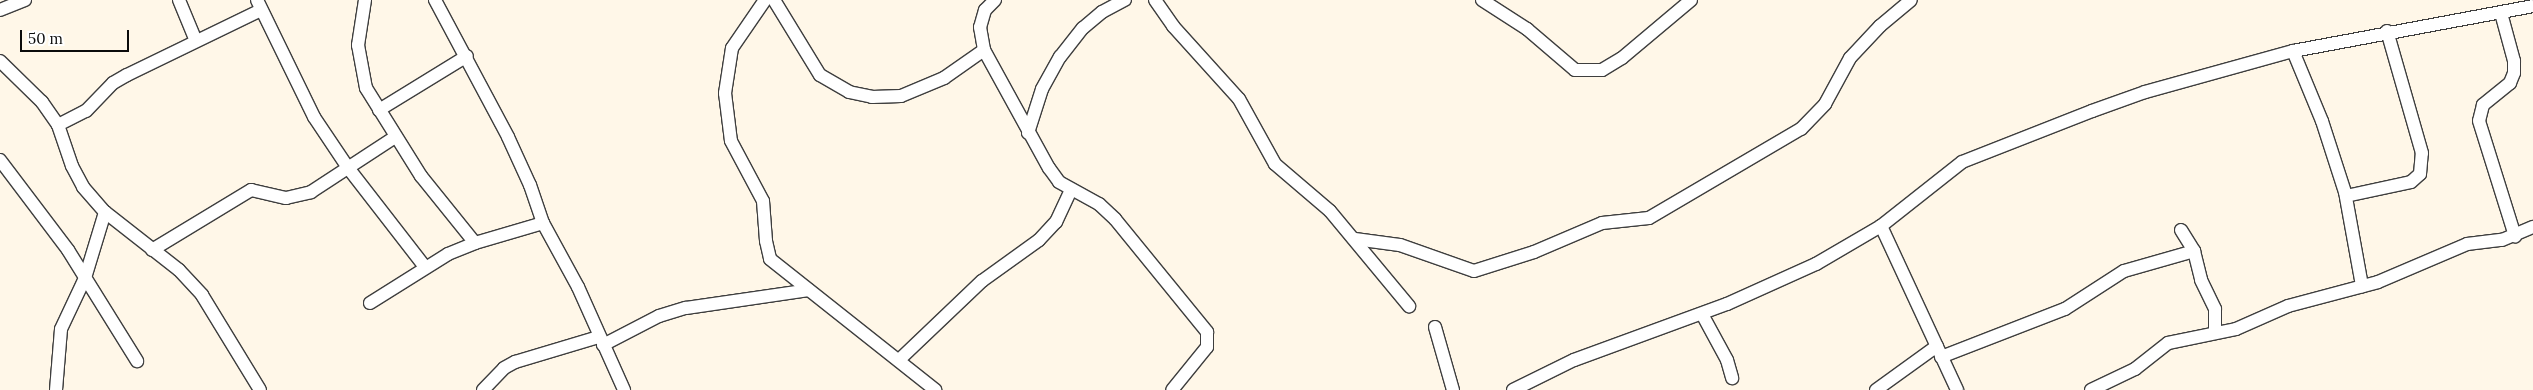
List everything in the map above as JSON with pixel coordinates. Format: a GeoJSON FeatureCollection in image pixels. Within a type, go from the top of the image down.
{"type":"FeatureCollection","features":[{"type":"Feature","properties":{"kind":"street"},"geometry":{"type":"LineString","coordinates":[[0,10],[25,0]]}},
{"type":"Feature","properties":{"kind":"street"},"geometry":{"type":"LineString","coordinates":[[179,0],[196,41]]}},
{"type":"Feature","properties":{"kind":"street"},"geometry":{"type":"LineString","coordinates":[[365,0],[358,45],[360,66],[366,88],[421,176],[475,243]]}},
{"type":"Feature","properties":{"kind":"street"},"geometry":{"type":"LineString","coordinates":[[435,0],[467,56],[530,185],[543,223],[578,287],[624,390]]}},
{"type":"Feature","properties":{"kind":"street"},"geometry":{"type":"LineString","coordinates":[[765,0],[732,48],[727,65],[727,119],[731,141],[763,202],[766,241],[770,259],[935,390]]}},
{"type":"Feature","properties":{"kind":"street"},"geometry":{"type":"LineString","coordinates":[[774,0],[820,75],[849,92],[872,97],[909,94],[944,78],[984,50]]}},
{"type":"Feature","properties":{"kind":"street"},"geometry":{"type":"LineString","coordinates":[[995,0],[985,10],[980,27],[984,50],[1028,133],[1058,182],[1100,204],[1115,219],[1207,332],[1207,347],[1172,390]]}},
{"type":"Feature","properties":{"kind":"street"},"geometry":{"type":"LineString","coordinates":[[1028,133],[1042,89],[1060,57],[1084,28],[1102,12],[1125,0]]}},
{"type":"Feature","properties":{"kind":"street"},"geometry":{"type":"LineString","coordinates":[[1155,0],[1173,26],[1239,99],[1275,164],[1315,196],[1355,239],[1409,306]]}},
{"type":"Feature","properties":{"kind":"street"},"geometry":{"type":"LineString","coordinates":[[1482,0],[1527,29],[1575,70],[1602,70],[1622,58],[1691,0]]}},
{"type":"Feature","properties":{"kind":"street"},"geometry":{"type":"LineString","coordinates":[[1355,239],[1405,246],[1474,271],[1534,252],[1602,223],[1649,218],[1802,129],[1825,104],[1850,58],[1880,26],[1911,0]]}},
{"type":"Feature","properties":{"kind":"street"},"geometry":{"type":"LineString","coordinates":[[58,125],[86,111],[113,83],[196,41],[259,5],[314,117],[349,169],[426,267]]}},
{"type":"Feature","properties":{"kind":"street"},"geometry":{"type":"LineString","coordinates":[[1513,390],[1610,345],[1702,314],[1816,264],[1881,226],[1936,182],[1978,154],[2145,92],[2293,51],[2387,31],[2533,6]]}},
{"type":"Feature","properties":{"kind":"street"},"geometry":{"type":"LineString","coordinates":[[2501,13],[2514,61],[2514,73],[2510,83],[2483,105],[2480,121],[2515,236]]}},
{"type":"Feature","properties":{"kind":"street"},"geometry":{"type":"LineString","coordinates":[[2346,196],[2411,182],[2420,174],[2422,153],[2387,31]]}},
{"type":"Feature","properties":{"kind":"street"},"geometry":{"type":"LineString","coordinates":[[2293,51],[2322,121],[2346,196],[2362,286]]}},
{"type":"Feature","properties":{"kind":"street"},"geometry":{"type":"LineString","coordinates":[[379,110],[467,56]]}},
{"type":"Feature","properties":{"kind":"street"},"geometry":{"type":"LineString","coordinates":[[0,60],[42,102],[58,125],[72,166],[83,186],[105,212],[179,270],[202,294],[260,390]]}},
{"type":"Feature","properties":{"kind":"street"},"geometry":{"type":"LineString","coordinates":[[152,250],[251,190],[263,190],[277,197],[295,198],[311,192],[349,169],[395,137]]}},
{"type":"Feature","properties":{"kind":"street"},"geometry":{"type":"LineString","coordinates":[[0,160],[85,278],[137,360]]}},
{"type":"Feature","properties":{"kind":"street"},"geometry":{"type":"LineString","coordinates":[[899,360],[982,281],[1039,240],[1056,222],[1071,190]]}},
{"type":"Feature","properties":{"kind":"street"},"geometry":{"type":"LineString","coordinates":[[56,390],[61,329],[85,278],[105,212]]}},
{"type":"Feature","properties":{"kind":"street"},"geometry":{"type":"LineString","coordinates":[[370,303],[426,267],[475,243],[543,223]]}},
{"type":"Feature","properties":{"kind":"street"},"geometry":{"type":"LineString","coordinates":[[1881,226],[1957,390]]}},
{"type":"Feature","properties":{"kind":"street"},"geometry":{"type":"LineString","coordinates":[[2091,390],[2135,369],[2168,343],[2236,329],[2288,306],[2362,286],[2467,244],[2515,236],[2533,227]]}},
{"type":"Feature","properties":{"kind":"street"},"geometry":{"type":"LineString","coordinates":[[2181,230],[2194,251],[2201,280],[2217,316],[2215,333]]}},
{"type":"Feature","properties":{"kind":"street"},"geometry":{"type":"LineString","coordinates":[[1876,390],[1939,351],[2065,309],[2124,271],[2194,251]]}},
{"type":"Feature","properties":{"kind":"street"},"geometry":{"type":"LineString","coordinates":[[483,390],[504,368],[514,362],[601,341],[659,316],[686,308],[810,290]]}},
{"type":"Feature","properties":{"kind":"street"},"geometry":{"type":"LineString","coordinates":[[1702,314],[1727,360],[1732,378]]}},
{"type":"Feature","properties":{"kind":"street"},"geometry":{"type":"LineString","coordinates":[[1435,327],[1453,390]]}}]}
